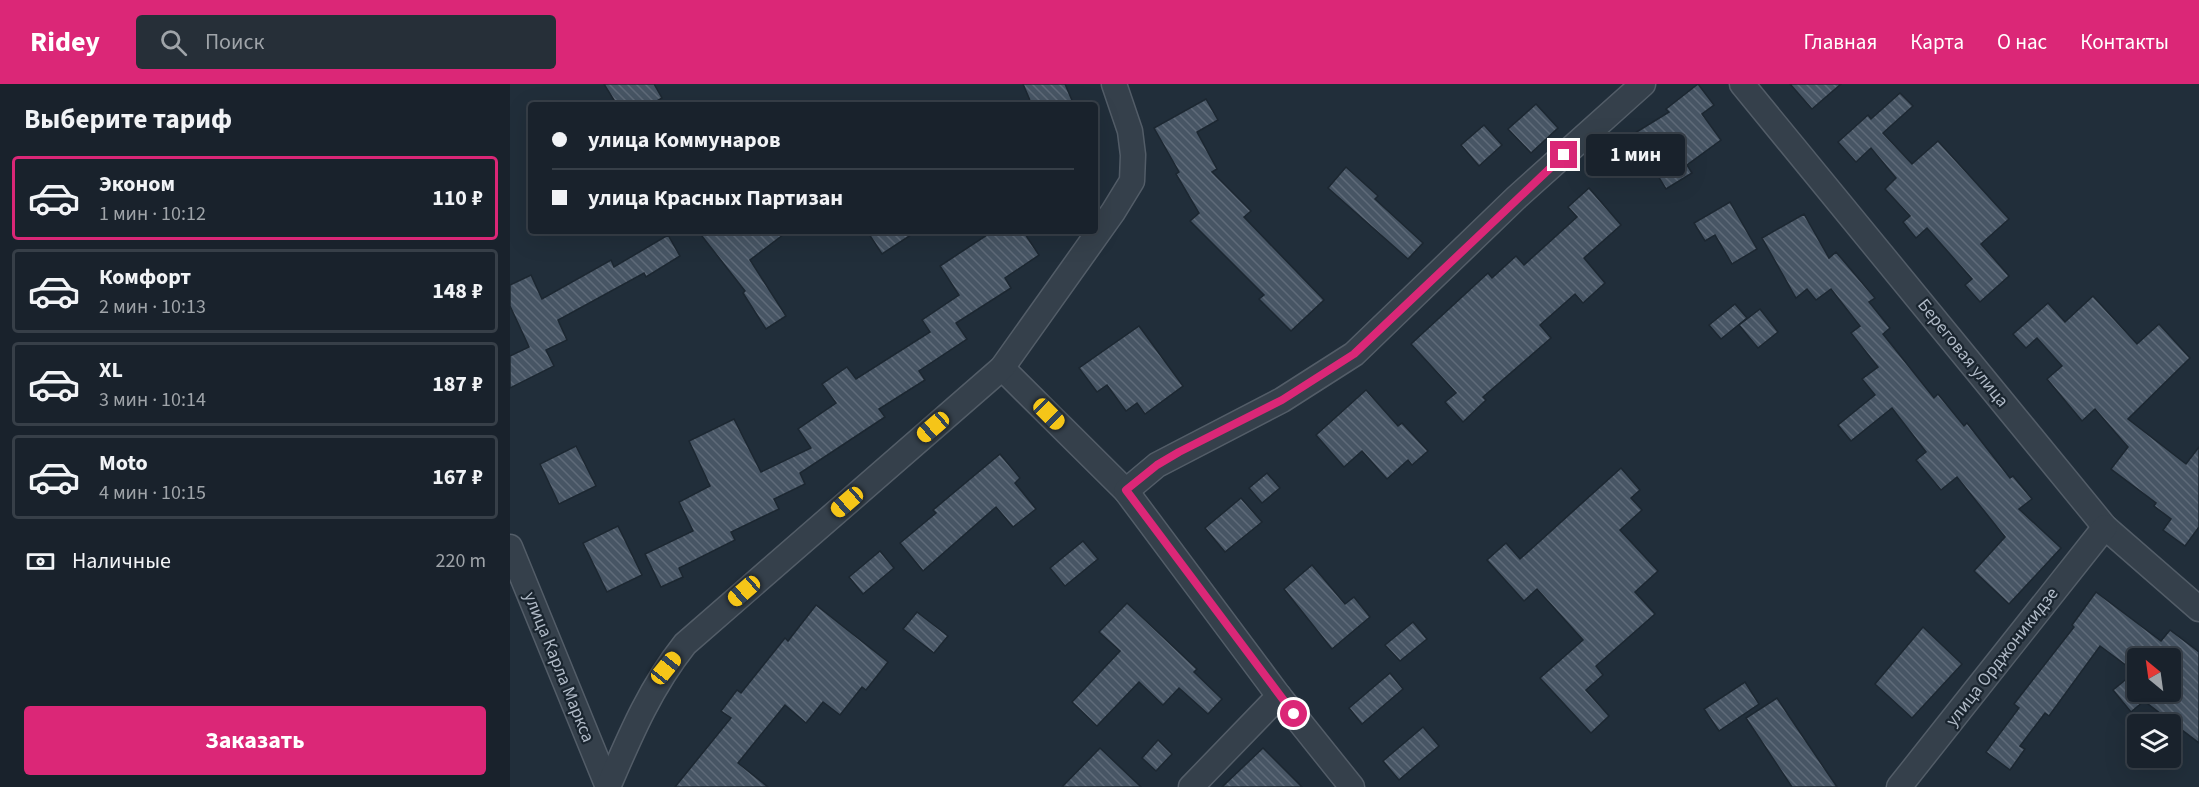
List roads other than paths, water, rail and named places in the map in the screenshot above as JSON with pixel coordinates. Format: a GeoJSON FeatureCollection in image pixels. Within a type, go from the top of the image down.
{"type":"FeatureCollection","features":[{"type":"Feature","properties":{"kind":"street"},"geometry":{"type":"LineString","coordinates":[[1098,233],[1132,181],[1133,155],[1130,131],[1114,84]]}},
{"type":"Feature","properties":{"kind":"street"},"geometry":{"type":"LineString","coordinates":[[1126,490],[1172,456],[1282,400],[1354,354],[1517,197],[1643,84]]}},
{"type":"Feature","properties":{"kind":"street","name":"Береговая улица"},"geometry":{"type":"LineString","coordinates":[[1742,84],[2105,526],[2199,609]]}},
{"type":"Feature","properties":{"kind":"street"},"geometry":{"type":"LineString","coordinates":[[608,787],[643,706],[666,668],[685,644],[709,620],[1002,368],[1097,234]]}},
{"type":"Feature","properties":{"kind":"street"},"geometry":{"type":"LineString","coordinates":[[1002,368],[1126,490],[1279,696],[1352,787]]}},
{"type":"Feature","properties":{"kind":"street","name":"улица Орджоникидзе"},"geometry":{"type":"LineString","coordinates":[[1899,787],[2105,526]]}},
{"type":"Feature","properties":{"kind":"street","name":"улица Карла Маркса"},"geometry":{"type":"LineString","coordinates":[[510,547],[608,787]]}},
{"type":"Feature","properties":{"kind":"street"},"geometry":{"type":"LineString","coordinates":[[1191,787],[1279,696]]}}]}
